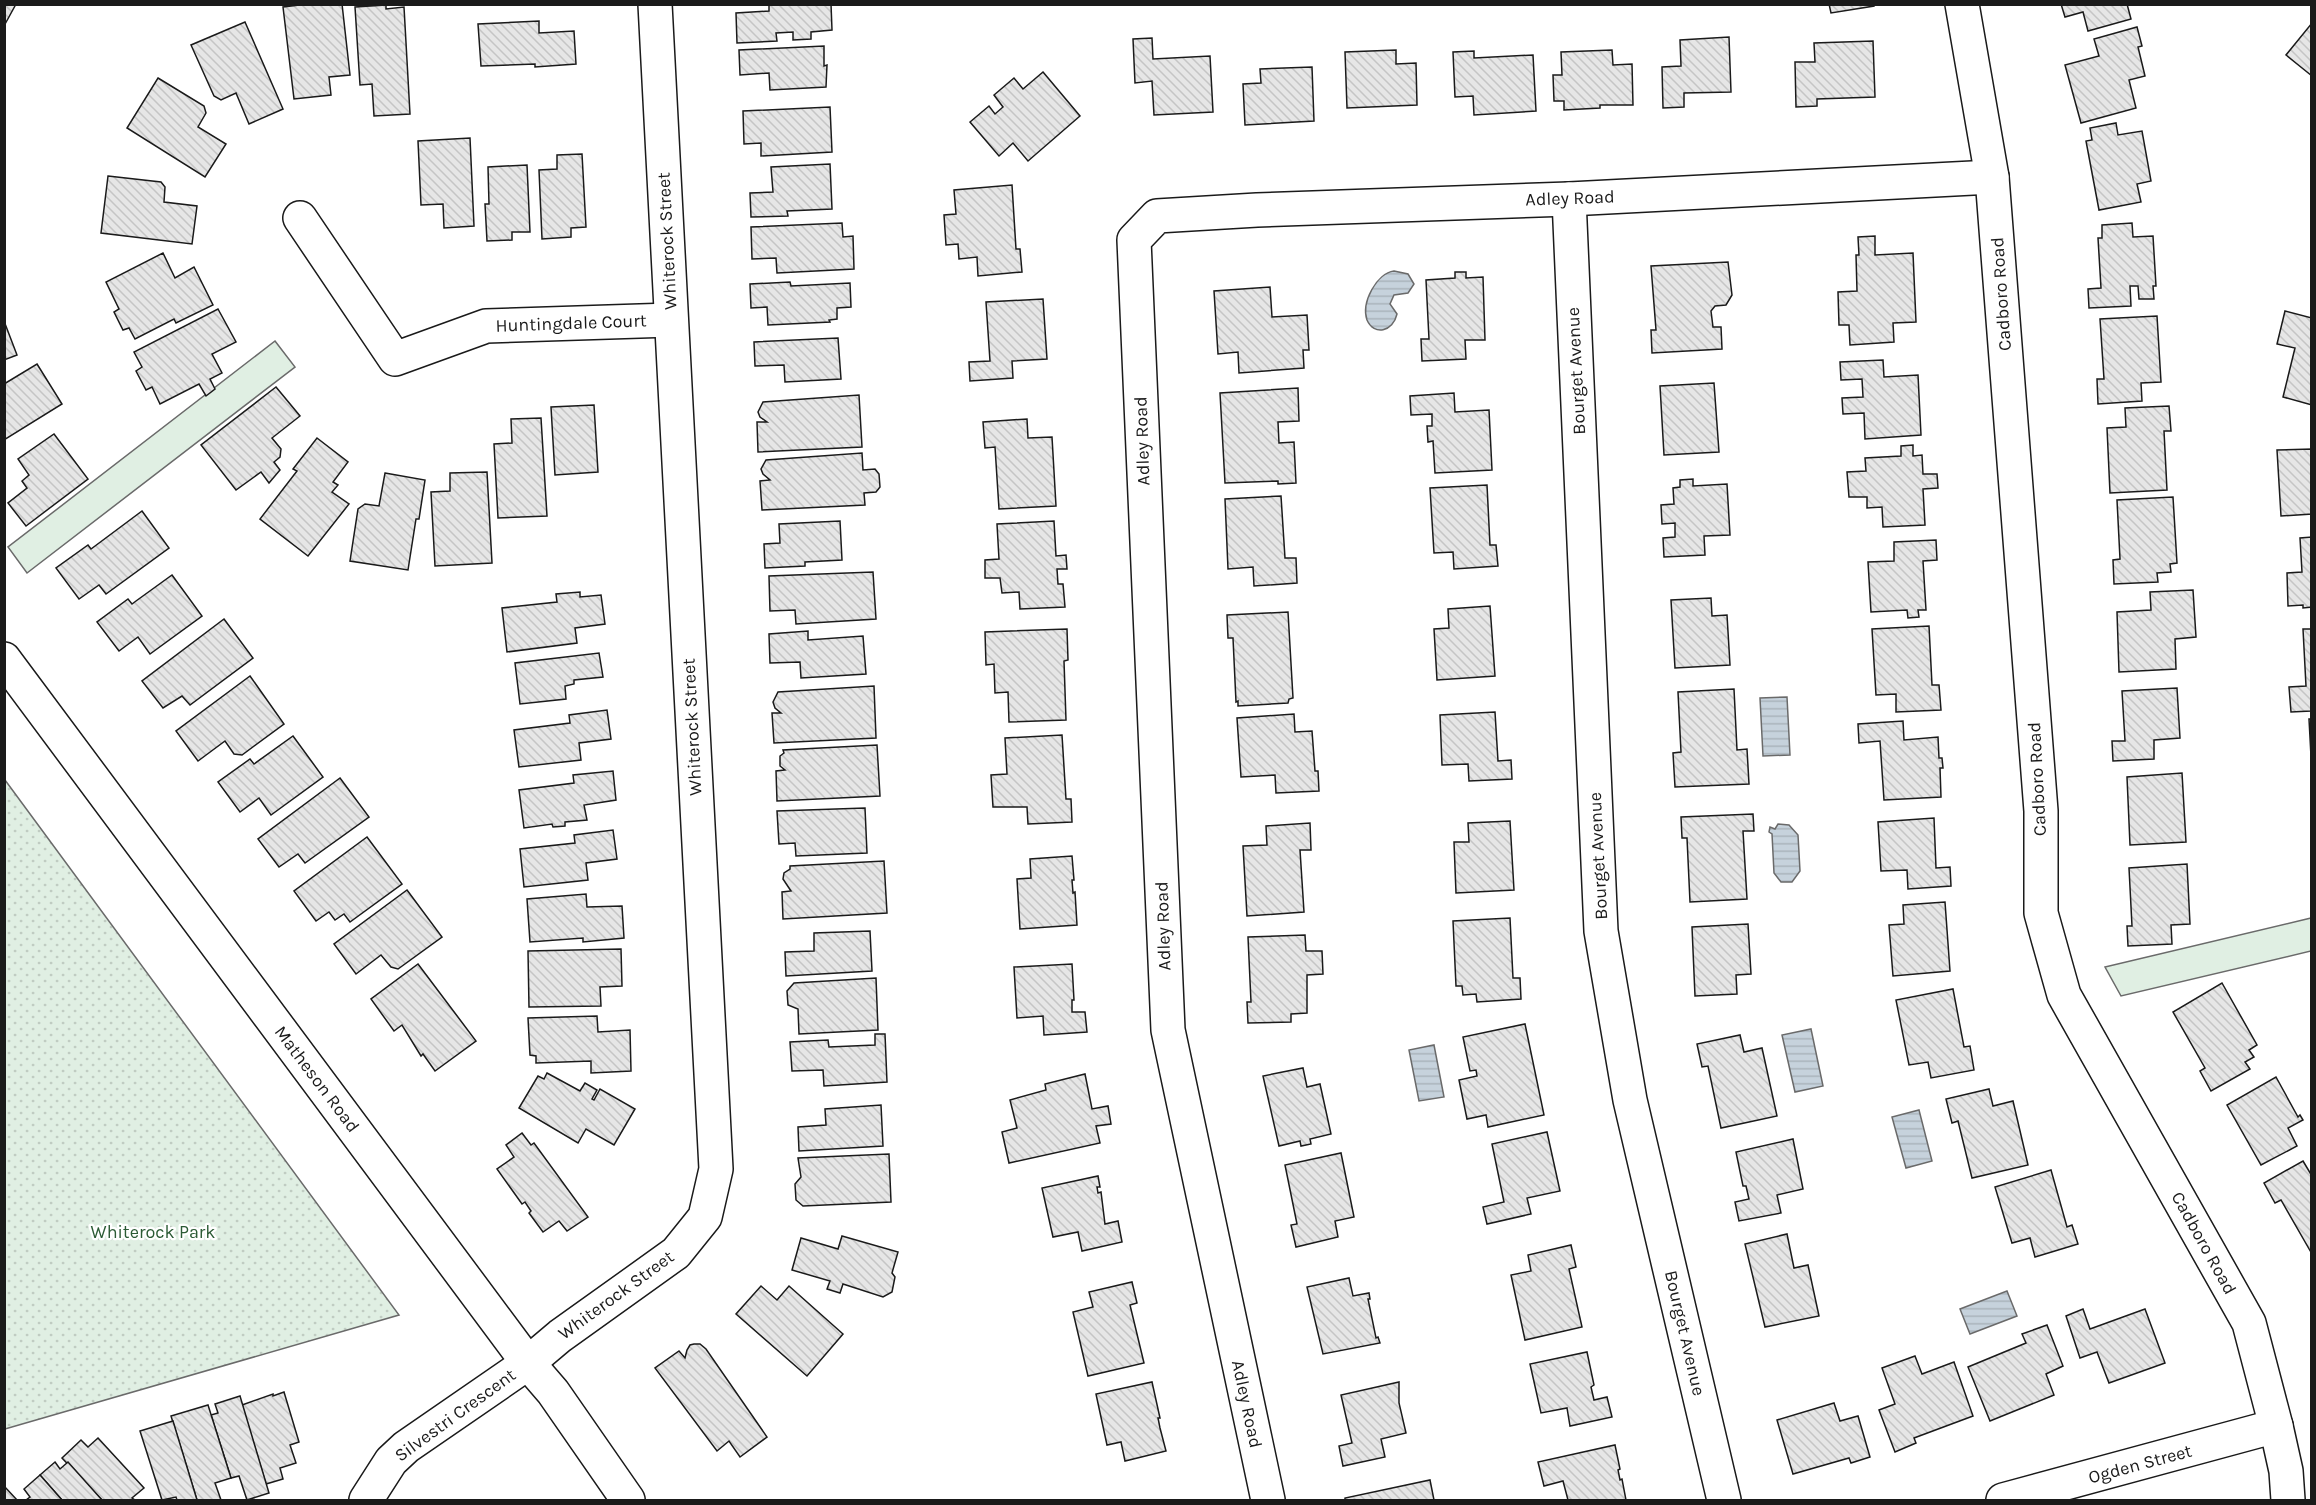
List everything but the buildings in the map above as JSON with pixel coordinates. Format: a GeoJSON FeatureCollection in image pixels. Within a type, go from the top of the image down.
{"type":"FeatureCollection","features":[{"type":"Feature","properties":{"kind":"street","name":"Whiterock Street"},"geometry":{"type":"LineString","coordinates":[[528,1363],[560,1336],[676,1253],[705,1217],[716,1169],[655,4]]}},
{"type":"Feature","properties":{"kind":"street","name":"Cadboro Road"},"geometry":{"type":"LineString","coordinates":[[1962,4],[1992,177],[2041,811],[2041,913],[2064,995],[2249,1323],[2286,1470],[2288,1500]]}},
{"type":"Feature","properties":{"kind":"street","name":"Adley Road"},"geometry":{"type":"LineString","coordinates":[[1268,1500],[1168,1030],[1134,240],[1157,216],[1257,210],[1569,199],[1992,177]]}},
{"type":"Feature","properties":{"kind":"street","name":"Bourget Avenue"},"geometry":{"type":"LineString","coordinates":[[1569,199],[1601,931],[1630,1100],[1724,1500]]}},
{"type":"Feature","properties":{"kind":"street","name":"Huntingdale Court"},"geometry":{"type":"LineString","coordinates":[[300,218],[395,359],[486,326],[671,320]]}},
{"type":"Feature","properties":{"kind":"street","name":"Matheson Road"},"geometry":{"type":"LineString","coordinates":[[4,659],[528,1363],[553,1392],[628,1500]]}},
{"type":"Feature","properties":{"kind":"street","name":"Silvestri Crescent"},"geometry":{"type":"LineString","coordinates":[[366,1500],[391,1461],[406,1447],[528,1363]]}},
{"type":"Feature","properties":{"kind":"street","name":"Ogden Street"},"geometry":{"type":"LineString","coordinates":[[2003,1500],[2276,1426]]}},
{"type":"Feature","properties":{"kind":"green space"},"geometry":{"type":"Polygon","coordinates":[[[275,341],[295,367],[27,573],[8,547],[275,341]]]}},
{"type":"Feature","properties":{"kind":"green space","name":"Whiterock Park"},"geometry":{"type":"Polygon","coordinates":[[[5,780],[399,1315],[5,1429],[5,780]]]}},
{"type":"Feature","properties":{"kind":"green space"},"geometry":{"type":"Polygon","coordinates":[[[2311,918],[2311,951],[2121,996],[2105,967],[2311,918]]]}},
{"type":"Feature","properties":{"kind":"shaded area"},"geometry":{"type":"Polygon","coordinates":[[[1394,271],[1408,274],[1414,284],[1408,293],[1394,295],[1390,304],[1397,314],[1395,320],[1388,328],[1379,330],[1370,325],[1367,320],[1368,297],[1382,277],[1394,271]]]}},
{"type":"Feature","properties":{"kind":"shaded area"},"geometry":{"type":"Polygon","coordinates":[[[1787,697],[1790,755],[1763,756],[1760,698],[1787,697]]]}},
{"type":"Feature","properties":{"kind":"shaded area"},"geometry":{"type":"Polygon","coordinates":[[[1778,824],[1789,825],[1798,835],[1800,871],[1792,882],[1781,882],[1774,873],[1772,834],[1769,832],[1770,827],[1775,829],[1778,824]]]}},
{"type":"Feature","properties":{"kind":"shaded area"},"geometry":{"type":"Polygon","coordinates":[[[1811,1029],[1823,1086],[1795,1092],[1782,1035],[1811,1029]]]}},
{"type":"Feature","properties":{"kind":"shaded area"},"geometry":{"type":"Polygon","coordinates":[[[1434,1045],[1444,1097],[1419,1101],[1409,1050],[1434,1045]]]}},
{"type":"Feature","properties":{"kind":"shaded area"},"geometry":{"type":"Polygon","coordinates":[[[1919,1110],[1932,1161],[1906,1168],[1892,1117],[1919,1110]]]}},
{"type":"Feature","properties":{"kind":"shaded area"},"geometry":{"type":"Polygon","coordinates":[[[2007,1291],[2017,1316],[1970,1334],[1960,1309],[2007,1291]]]}}]}
